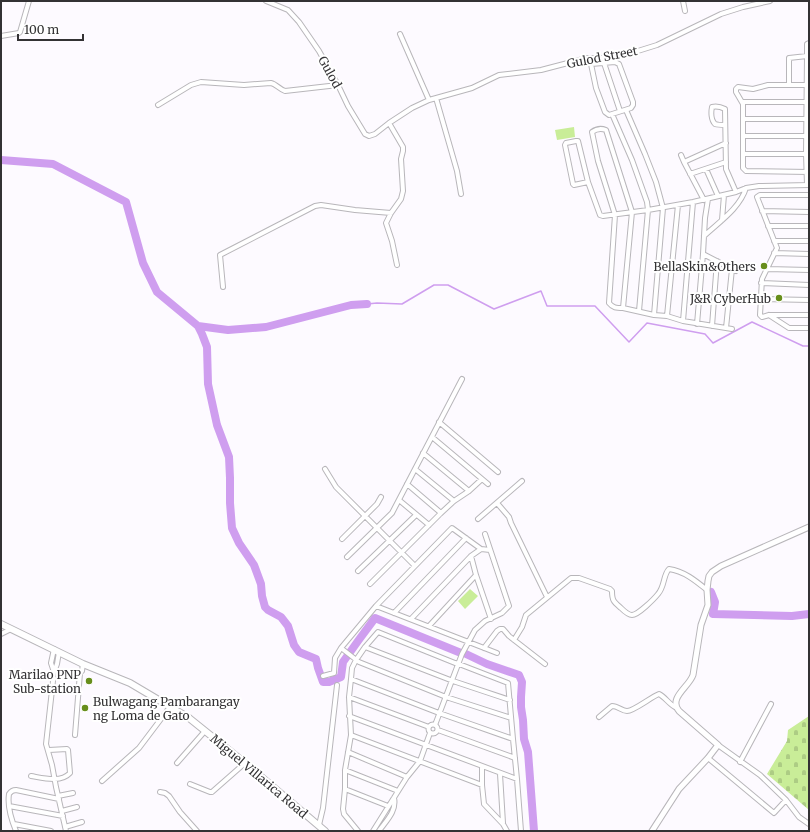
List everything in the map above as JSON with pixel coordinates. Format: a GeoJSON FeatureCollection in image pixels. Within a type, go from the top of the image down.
{"type":"FeatureCollection","features":[{"type":"Feature","properties":{"kind":"main road","name":"Miguel Villarica Road"},"geometry":{"type":"LineString","coordinates":[[1,624],[83,664],[130,683],[189,718],[245,763],[321,829]]}},
{"type":"Feature","properties":{"kind":"street"},"geometry":{"type":"LineString","coordinates":[[1,36],[20,32],[29,1]]}},
{"type":"Feature","properties":{"kind":"street","name":"Gulod"},"geometry":{"type":"LineString","coordinates":[[266,1],[288,10],[299,22],[319,51],[348,106],[365,134],[369,136],[375,134],[389,123]]}},
{"type":"Feature","properties":{"kind":"street"},"geometry":{"type":"LineString","coordinates":[[683,1],[685,11]]}},
{"type":"Feature","properties":{"kind":"street","name":"Gulod Street"},"geometry":{"type":"LineString","coordinates":[[389,123],[412,108],[429,100],[472,88],[499,76],[541,70],[588,58],[610,58],[625,55],[657,45],[721,14],[770,1]]}},
{"type":"Feature","properties":{"kind":"street"},"geometry":{"type":"LineString","coordinates":[[400,34],[429,100]]}},
{"type":"Feature","properties":{"kind":"street"},"geometry":{"type":"LineString","coordinates":[[588,182],[573,184],[565,145],[566,143],[578,141],[588,182],[600,215],[603,216],[664,208],[706,200],[746,188],[759,186],[808,185],[808,43]]}},
{"type":"Feature","properties":{"kind":"street"},"geometry":{"type":"LineString","coordinates":[[789,85],[789,58],[807,56]]}},
{"type":"Feature","properties":{"kind":"street"},"geometry":{"type":"LineString","coordinates":[[615,62],[619,64],[633,102],[631,108],[626,110],[612,114],[605,112],[596,88],[591,64],[615,62]]}},
{"type":"Feature","properties":{"kind":"street"},"geometry":{"type":"LineString","coordinates":[[604,63],[620,111]]}},
{"type":"Feature","properties":{"kind":"street"},"geometry":{"type":"LineString","coordinates":[[158,104],[191,85],[201,82],[244,85],[271,82],[284,91],[338,85]]}},
{"type":"Feature","properties":{"kind":"street"},"geometry":{"type":"LineString","coordinates":[[808,85],[768,85],[753,89],[738,87],[736,89],[736,92],[743,104],[744,170],[808,172]]}},
{"type":"Feature","properties":{"kind":"street"},"geometry":{"type":"LineString","coordinates":[[436,98],[457,171],[461,194]]}},
{"type":"Feature","properties":{"kind":"street"},"geometry":{"type":"LineString","coordinates":[[742,102],[808,102]]}},
{"type":"Feature","properties":{"kind":"street"},"geometry":{"type":"LineString","coordinates":[[725,125],[717,125],[714,122],[711,110],[712,107],[725,109],[726,169],[736,192]]}},
{"type":"Feature","properties":{"kind":"street"},"geometry":{"type":"LineString","coordinates":[[626,110],[656,182],[664,208],[654,315]]}},
{"type":"Feature","properties":{"kind":"street"},"geometry":{"type":"LineString","coordinates":[[612,114],[632,160],[647,202],[648,210],[640,311]]}},
{"type":"Feature","properties":{"kind":"street"},"geometry":{"type":"LineString","coordinates":[[743,119],[808,119]]}},
{"type":"Feature","properties":{"kind":"street"},"geometry":{"type":"LineString","coordinates":[[389,123],[403,147],[401,159],[403,191],[401,199],[386,223],[392,241],[397,265]]}},
{"type":"Feature","properties":{"kind":"street"},"geometry":{"type":"LineString","coordinates":[[623,308],[632,212],[606,130],[603,128],[592,132],[598,161],[615,215],[609,302],[611,306],[654,315],[667,316],[684,322],[732,329]]}},
{"type":"Feature","properties":{"kind":"street"},"geometry":{"type":"LineString","coordinates":[[743,136],[808,136]]}},
{"type":"Feature","properties":{"kind":"street"},"geometry":{"type":"LineString","coordinates":[[684,162],[726,143]]}},
{"type":"Feature","properties":{"kind":"street"},"geometry":{"type":"LineString","coordinates":[[743,154],[808,154]]}},
{"type":"Feature","properties":{"kind":"street"},"geometry":{"type":"LineString","coordinates":[[681,156],[706,200],[697,324]]}},
{"type":"Feature","properties":{"kind":"street"},"geometry":{"type":"LineString","coordinates":[[690,174],[726,162]]}},
{"type":"Feature","properties":{"kind":"street"},"geometry":{"type":"LineString","coordinates":[[706,169],[718,196]]}},
{"type":"Feature","properties":{"kind":"street"},"geometry":{"type":"LineString","coordinates":[[704,236],[735,208],[744,196],[746,188]]}},
{"type":"Feature","properties":{"kind":"street"},"geometry":{"type":"LineString","coordinates":[[722,220],[724,195]]}},
{"type":"Feature","properties":{"kind":"street"},"geometry":{"type":"LineString","coordinates":[[809,195],[760,195],[757,197],[777,248],[762,279],[760,315],[762,317],[769,315],[809,314]]}},
{"type":"Feature","properties":{"kind":"street"},"geometry":{"type":"LineString","coordinates":[[684,322],[693,202]]}},
{"type":"Feature","properties":{"kind":"street"},"geometry":{"type":"LineString","coordinates":[[223,287],[220,255],[315,206],[321,205],[391,213]]}},
{"type":"Feature","properties":{"kind":"street"},"geometry":{"type":"LineString","coordinates":[[667,316],[678,205]]}},
{"type":"Feature","properties":{"kind":"street"},"geometry":{"type":"LineString","coordinates":[[762,211],[809,212]]}},
{"type":"Feature","properties":{"kind":"street"},"geometry":{"type":"LineString","coordinates":[[768,226],[809,226]]}},
{"type":"Feature","properties":{"kind":"street"},"geometry":{"type":"LineString","coordinates":[[774,241],[809,240]]}},
{"type":"Feature","properties":{"kind":"street"},"geometry":{"type":"LineString","coordinates":[[774,253],[809,254]]}},
{"type":"Feature","properties":{"kind":"street"},"geometry":{"type":"LineString","coordinates":[[703,254],[734,270],[726,328]]}},
{"type":"Feature","properties":{"kind":"street"},"geometry":{"type":"LineString","coordinates":[[712,326],[717,261]]}},
{"type":"Feature","properties":{"kind":"street"},"geometry":{"type":"LineString","coordinates":[[766,270],[809,270]]}},
{"type":"Feature","properties":{"kind":"street"},"geometry":{"type":"LineString","coordinates":[[761,283],[809,285]]}},
{"type":"Feature","properties":{"kind":"street"},"geometry":{"type":"LineString","coordinates":[[761,299],[809,300]]}},
{"type":"Feature","properties":{"kind":"street"},"geometry":{"type":"LineString","coordinates":[[769,315],[789,328],[809,328]]}},
{"type":"Feature","properties":{"kind":"street"},"geometry":{"type":"LineString","coordinates":[[347,557],[392,513],[462,379]]}},
{"type":"Feature","properties":{"kind":"street"},"geometry":{"type":"LineString","coordinates":[[440,422],[498,472]]}},
{"type":"Feature","properties":{"kind":"street"},"geometry":{"type":"LineString","coordinates":[[432,437],[488,484]]}},
{"type":"Feature","properties":{"kind":"street"},"geometry":{"type":"LineString","coordinates":[[423,453],[470,491]]}},
{"type":"Feature","properties":{"kind":"street"},"geometry":{"type":"LineString","coordinates":[[325,469],[336,487],[415,566]]}},
{"type":"Feature","properties":{"kind":"street"},"geometry":{"type":"LineString","coordinates":[[415,469],[454,501]]}},
{"type":"Feature","properties":{"kind":"street"},"geometry":{"type":"LineString","coordinates":[[370,584],[441,513],[454,501],[470,491],[482,479]]}},
{"type":"Feature","properties":{"kind":"street"},"geometry":{"type":"LineString","coordinates":[[478,519],[522,481]]}},
{"type":"Feature","properties":{"kind":"street"},"geometry":{"type":"LineString","coordinates":[[407,484],[441,513]]}},
{"type":"Feature","properties":{"kind":"street"},"geometry":{"type":"LineString","coordinates":[[342,539],[377,504],[381,497]]}},
{"type":"Feature","properties":{"kind":"street"},"geometry":{"type":"LineString","coordinates":[[399,500],[429,526]]}},
{"type":"Feature","properties":{"kind":"street"},"geometry":{"type":"LineString","coordinates":[[497,503],[509,517],[547,597]]}},
{"type":"Feature","properties":{"kind":"street"},"geometry":{"type":"LineString","coordinates":[[358,571],[416,515]]}},
{"type":"Feature","properties":{"kind":"street"},"geometry":{"type":"LineString","coordinates":[[675,707],[676,698],[693,675],[701,625],[708,605],[707,590],[709,576],[716,569],[809,527]]}},
{"type":"Feature","properties":{"kind":"street"},"geometry":{"type":"LineString","coordinates":[[323,676],[334,673],[335,658],[341,648],[376,606],[452,528],[480,549],[490,550]]}},
{"type":"Feature","properties":{"kind":"street"},"geometry":{"type":"LineString","coordinates":[[485,534],[508,606],[502,613],[485,621],[475,630],[462,654],[435,725],[438,730],[515,758]]}},
{"type":"Feature","properties":{"kind":"street"},"geometry":{"type":"LineString","coordinates":[[394,613],[466,538]]}},
{"type":"Feature","properties":{"kind":"street"},"geometry":{"type":"LineString","coordinates":[[412,619],[471,556],[480,549]]}},
{"type":"Feature","properties":{"kind":"street"},"geometry":{"type":"LineString","coordinates":[[471,556],[491,619]]}},
{"type":"Feature","properties":{"kind":"street"},"geometry":{"type":"LineString","coordinates":[[514,640],[522,627],[526,615],[571,578],[579,578],[610,589],[612,591],[612,599],[614,602],[627,613],[632,615],[637,613],[658,594],[663,585],[665,575],[669,569],[674,569],[684,573],[696,580],[707,590]]}},
{"type":"Feature","properties":{"kind":"street"},"geometry":{"type":"LineString","coordinates":[[428,626],[476,575]]}},
{"type":"Feature","properties":{"kind":"street"},"geometry":{"type":"LineString","coordinates":[[376,606],[497,653]]}},
{"type":"Feature","properties":{"kind":"street"},"geometry":{"type":"LineString","coordinates":[[1,634],[11,629]]}},
{"type":"Feature","properties":{"kind":"street"},"geometry":{"type":"LineString","coordinates":[[484,648],[497,631],[503,629],[509,636],[545,664]]}},
{"type":"Feature","properties":{"kind":"street"},"geometry":{"type":"LineString","coordinates":[[355,830],[344,814],[343,809],[345,770],[350,735],[349,698],[352,668],[365,647],[378,632],[508,683],[521,831]]}},
{"type":"Feature","properties":{"kind":"street"},"geometry":{"type":"LineString","coordinates":[[365,647],[453,681],[510,700]]}},
{"type":"Feature","properties":{"kind":"street"},"geometry":{"type":"LineString","coordinates":[[341,648],[359,662],[446,697],[511,718]]}},
{"type":"Feature","properties":{"kind":"street"},"geometry":{"type":"LineString","coordinates":[[56,650],[57,664],[54,672],[46,744],[66,829],[82,822]]}},
{"type":"Feature","properties":{"kind":"street"},"geometry":{"type":"LineString","coordinates":[[75,735],[80,673],[82,671],[83,664]]}},
{"type":"Feature","properties":{"kind":"street"},"geometry":{"type":"LineString","coordinates":[[351,679],[439,713],[513,739]]}},
{"type":"Feature","properties":{"kind":"street"},"geometry":{"type":"LineString","coordinates":[[321,829],[337,685]]}},
{"type":"Feature","properties":{"kind":"street"},"geometry":{"type":"LineString","coordinates":[[599,717],[614,705],[623,710],[630,711],[659,694],[661,695],[718,745],[760,775],[786,800],[799,817],[809,824]]}},
{"type":"Feature","properties":{"kind":"street"},"geometry":{"type":"LineString","coordinates":[[349,698],[429,727],[435,725]]}},
{"type":"Feature","properties":{"kind":"street"},"geometry":{"type":"LineString","coordinates":[[740,762],[771,704]]}},
{"type":"Feature","properties":{"kind":"street"},"geometry":{"type":"LineString","coordinates":[[102,781],[139,748],[170,707]]}},
{"type":"Feature","properties":{"kind":"street"},"geometry":{"type":"LineString","coordinates":[[349,716],[426,744],[517,780]]}},
{"type":"Feature","properties":{"kind":"street"},"geometry":{"type":"LineString","coordinates":[[373,831],[407,777],[420,761],[430,733],[429,727]]}},
{"type":"Feature","properties":{"kind":"street"},"geometry":{"type":"LineString","coordinates":[[430,733],[435,734],[438,730]]}},
{"type":"Feature","properties":{"kind":"street"},"geometry":{"type":"LineString","coordinates":[[177,763],[205,731]]}},
{"type":"Feature","properties":{"kind":"street"},"geometry":{"type":"LineString","coordinates":[[350,735],[482,785]]}},
{"type":"Feature","properties":{"kind":"street"},"geometry":{"type":"LineString","coordinates":[[652,831],[679,789],[718,745]]}},
{"type":"Feature","properties":{"kind":"street"},"geometry":{"type":"LineString","coordinates":[[31,776],[55,779],[67,776],[70,773],[68,750],[48,750]]}},
{"type":"Feature","properties":{"kind":"street"},"geometry":{"type":"LineString","coordinates":[[348,752],[407,777]]}},
{"type":"Feature","properties":{"kind":"street"},"geometry":{"type":"LineString","coordinates":[[708,758],[774,813],[786,800]]}},
{"type":"Feature","properties":{"kind":"street"},"geometry":{"type":"LineString","coordinates":[[190,784],[212,792],[245,763]]}},
{"type":"Feature","properties":{"kind":"street"},"geometry":{"type":"LineString","coordinates":[[482,767],[484,804],[503,824],[507,831]]}},
{"type":"Feature","properties":{"kind":"street"},"geometry":{"type":"LineString","coordinates":[[345,770],[398,791]]}},
{"type":"Feature","properties":{"kind":"street"},"geometry":{"type":"LineString","coordinates":[[500,774],[503,824]]}},
{"type":"Feature","properties":{"kind":"street"},"geometry":{"type":"LineString","coordinates":[[345,789],[388,806]]}},
{"type":"Feature","properties":{"kind":"street"},"geometry":{"type":"LineString","coordinates":[[16,831],[8,806],[9,794],[13,790],[59,798],[73,793]]}},
{"type":"Feature","properties":{"kind":"street"},"geometry":{"type":"LineString","coordinates":[[160,792],[165,793],[168,796],[196,831]]}},
{"type":"Feature","properties":{"kind":"street"},"geometry":{"type":"LineString","coordinates":[[379,831],[393,811],[394,798]]}},
{"type":"Feature","properties":{"kind":"street"},"geometry":{"type":"LineString","coordinates":[[8,806],[62,814],[77,807]]}},
{"type":"Feature","properties":{"kind":"street"},"geometry":{"type":"LineString","coordinates":[[14,824],[34,830],[50,831]]}},
{"type":"Feature","properties":{"kind":"green space"},"geometry":{"type":"Polygon","coordinates":[[[574,127],[575,137],[557,140],[555,130],[574,127]]]}},
{"type":"Feature","properties":{"kind":"green space"},"geometry":{"type":"Polygon","coordinates":[[[470,589],[478,596],[465,609],[458,601],[470,589]]]}},
{"type":"Feature","properties":{"kind":"green space"},"geometry":{"type":"Polygon","coordinates":[[[809,716],[809,810],[767,774],[787,741],[788,730],[809,716]]]}},
{"type":"Feature","properties":{"kind":"waterway"},"geometry":{"type":"LineString","coordinates":[[1,160],[53,164],[126,202],[143,263],[157,292],[198,326],[228,330],[266,327],[351,305],[367,304]]}},
{"type":"Feature","properties":{"kind":"waterway"},"geometry":{"type":"LineString","coordinates":[[367,304],[402,304],[434,285],[448,285],[494,309],[541,291],[547,306],[595,306],[629,342],[647,323],[705,334],[713,343],[752,322],[803,346],[809,346]]}},
{"type":"Feature","properties":{"kind":"waterway"},"geometry":{"type":"LineString","coordinates":[[198,326],[207,347],[208,384],[217,425],[229,457],[232,528],[239,543],[254,565],[261,584],[265,607],[281,617],[288,626],[294,645],[299,652],[316,659],[323,682],[329,682],[341,677],[343,662],[375,618],[461,653]]}},
{"type":"Feature","properties":{"kind":"waterway"},"geometry":{"type":"LineString","coordinates":[[711,592],[715,602],[713,614],[792,616],[809,614]]}},
{"type":"Feature","properties":{"kind":"waterway"},"geometry":{"type":"LineString","coordinates":[[466,654],[487,664],[519,675],[522,682],[521,707],[524,739],[528,752],[534,831]]}},
{"type":"Feature","properties":{"kind":"place","name":"BellaSkin&Others"},"geometry":{"type":"Point","coordinates":[764,266]}},
{"type":"Feature","properties":{"kind":"place","name":"J&R CyberHub"},"geometry":{"type":"Point","coordinates":[779,298]}},
{"type":"Feature","properties":{"kind":"place","name":"Marilao PNP Sub-station"},"geometry":{"type":"Point","coordinates":[89,681]}},
{"type":"Feature","properties":{"kind":"place","name":"Bulwagang Pambarangay ng Loma de Gato"},"geometry":{"type":"Point","coordinates":[85,708]}}]}
